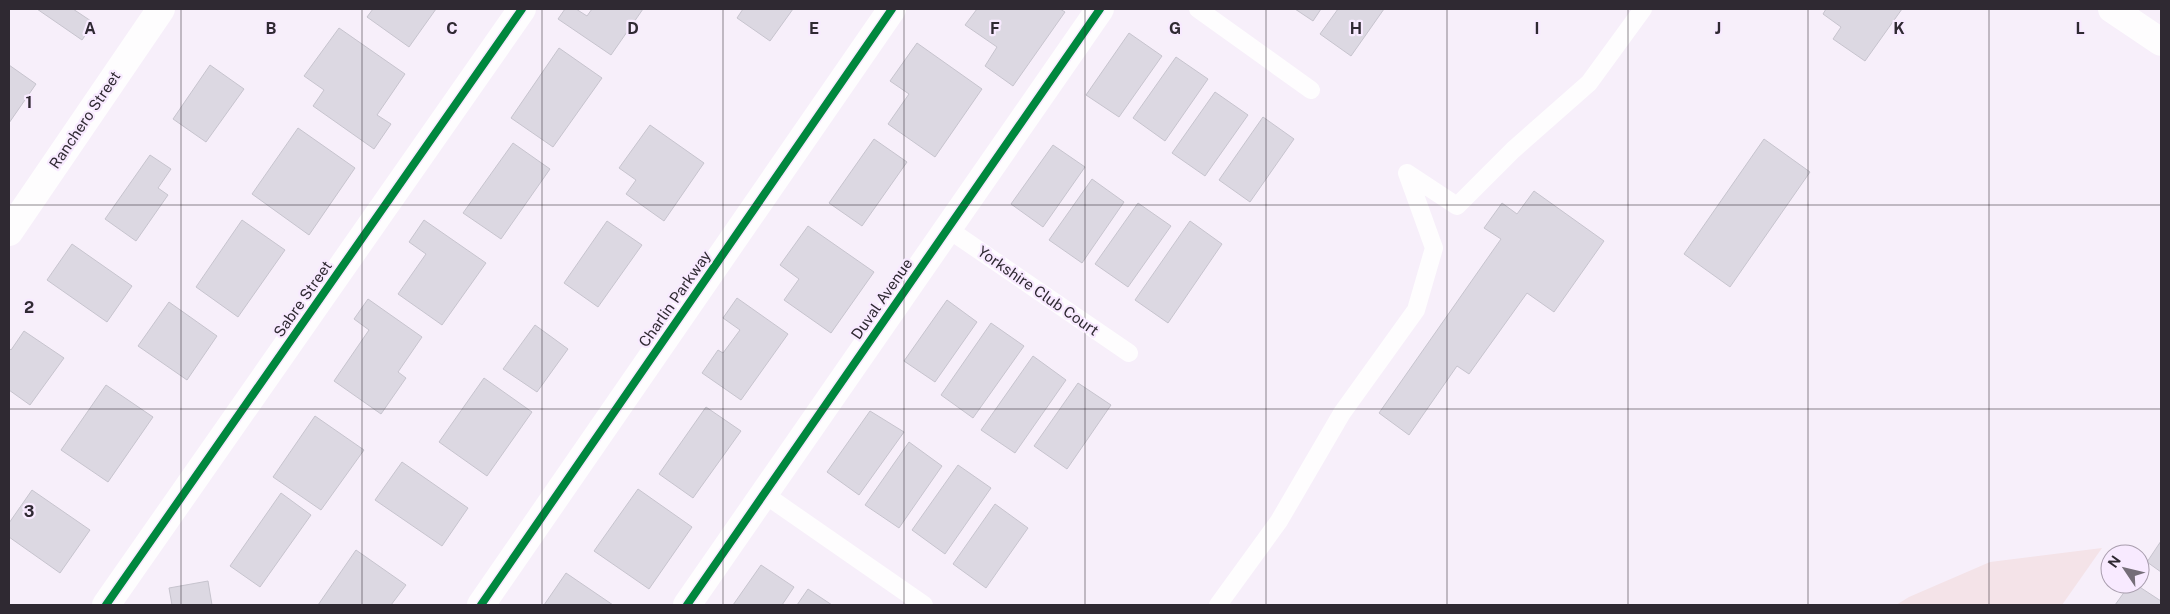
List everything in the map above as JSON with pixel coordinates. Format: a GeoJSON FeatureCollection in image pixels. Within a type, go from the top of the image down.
{"type":"FeatureCollection","features":[{"type":"Feature","properties":{"kind":"street","name":"Ranchero Street"},"geometry":{"type":"LineString","coordinates":[[9,232],[162,9]]}},
{"type":"Feature","properties":{"kind":"street","name":"Sabre Street"},"geometry":{"type":"LineString","coordinates":[[106,605],[522,9]]}},
{"type":"Feature","properties":{"kind":"street","name":"Charlin Parkway"},"geometry":{"type":"LineString","coordinates":[[481,605],[892,9]]}},
{"type":"Feature","properties":{"kind":"street","name":"Duval Avenue"},"geometry":{"type":"LineString","coordinates":[[687,605],[1100,9]]}},
{"type":"Feature","properties":{"kind":"street"},"geometry":{"type":"LineString","coordinates":[[2116,11],[2161,32]]}},
{"type":"Feature","properties":{"kind":"street"},"geometry":{"type":"LineString","coordinates":[[2116,11],[2161,42]]}},
{"type":"Feature","properties":{"kind":"lane"},"geometry":{"type":"LineString","coordinates":[[1198,9],[1311,90]]}},
{"type":"Feature","properties":{"kind":"lane"},"geometry":{"type":"LineString","coordinates":[[1218,605],[1279,521],[1342,413],[1416,310],[1434,248],[1407,173],[1457,206],[1513,150],[1589,84],[1643,9]]}},
{"type":"Feature","properties":{"kind":"lane","name":"Yorkshire Club Court"},"geometry":{"type":"LineString","coordinates":[[948,229],[1129,353]]}},
{"type":"Feature","properties":{"kind":"lane"},"geometry":{"type":"LineString","coordinates":[[764,494],[924,605]]}},
{"type":"Feature","properties":{"kind":"shaded area"},"geometry":{"type":"Polygon","coordinates":[[[2100,548],[2062,605],[1896,605],[1909,597],[1990,562],[2100,548]]]}},
{"type":"Feature","properties":{"kind":"building"},"geometry":{"type":"Polygon","coordinates":[[[37,9],[73,9],[94,23],[82,40],[37,9]]]}},
{"type":"Feature","properties":{"kind":"building"},"geometry":{"type":"Polygon","coordinates":[[[373,9],[436,9],[409,47],[367,17],[373,9]]]}},
{"type":"Feature","properties":{"kind":"building"},"geometry":{"type":"Polygon","coordinates":[[[565,9],[576,9],[587,16],[592,9],[643,9],[611,55],[558,19],[565,9]]]}},
{"type":"Feature","properties":{"kind":"building"},"geometry":{"type":"Polygon","coordinates":[[[743,9],[793,9],[770,41],[737,18],[743,9]]]}},
{"type":"Feature","properties":{"kind":"building"},"geometry":{"type":"Polygon","coordinates":[[[977,9],[1060,9],[1065,12],[1013,86],[985,66],[997,47],[965,25],[977,9]]]}},
{"type":"Feature","properties":{"kind":"building"},"geometry":{"type":"Polygon","coordinates":[[[1295,9],[1321,9],[1313,21],[1295,9]]]}},
{"type":"Feature","properties":{"kind":"building"},"geometry":{"type":"Polygon","coordinates":[[[1338,9],[1384,9],[1351,56],[1320,34],[1338,9]]]}},
{"type":"Feature","properties":{"kind":"building"},"geometry":{"type":"Polygon","coordinates":[[[1826,9],[1902,9],[1865,61],[1833,39],[1841,27],[1823,14],[1826,9]]]}},
{"type":"Feature","properties":{"kind":"building"},"geometry":{"type":"Polygon","coordinates":[[[339,28],[405,74],[377,115],[391,124],[374,149],[313,106],[324,90],[304,76],[339,28]]]}},
{"type":"Feature","properties":{"kind":"building"},"geometry":{"type":"Polygon","coordinates":[[[1129,33],[1162,56],[1119,117],[1086,95],[1129,33]]]}},
{"type":"Feature","properties":{"kind":"building"},"geometry":{"type":"Polygon","coordinates":[[[917,43],[982,89],[935,157],[888,124],[909,94],[890,81],[917,43]]]}},
{"type":"Feature","properties":{"kind":"building"},"geometry":{"type":"Polygon","coordinates":[[[559,48],[602,78],[553,147],[511,118],[559,48]]]}},
{"type":"Feature","properties":{"kind":"building"},"geometry":{"type":"Polygon","coordinates":[[[1176,57],[1208,79],[1165,141],[1133,118],[1176,57]]]}},
{"type":"Feature","properties":{"kind":"building"},"geometry":{"type":"Polygon","coordinates":[[[9,65],[36,84],[9,123],[9,65]]]}},
{"type":"Feature","properties":{"kind":"building"},"geometry":{"type":"Polygon","coordinates":[[[210,65],[244,89],[206,142],[173,119],[210,65]]]}},
{"type":"Feature","properties":{"kind":"building"},"geometry":{"type":"Polygon","coordinates":[[[1215,92],[1248,115],[1205,176],[1172,153],[1215,92]]]}},
{"type":"Feature","properties":{"kind":"building"},"geometry":{"type":"Polygon","coordinates":[[[1263,117],[1294,139],[1250,202],[1219,180],[1263,117]]]}},
{"type":"Feature","properties":{"kind":"building"},"geometry":{"type":"Polygon","coordinates":[[[650,125],[704,163],[664,221],[626,194],[636,180],[619,168],[650,125]]]}},
{"type":"Feature","properties":{"kind":"building"},"geometry":{"type":"Polygon","coordinates":[[[298,128],[355,168],[309,235],[252,194],[298,128]]]}},
{"type":"Feature","properties":{"kind":"building"},"geometry":{"type":"Polygon","coordinates":[[[874,139],[907,162],[862,226],[829,203],[874,139]]]}},
{"type":"Feature","properties":{"kind":"building"},"geometry":{"type":"Polygon","coordinates":[[[1764,139],[1810,172],[1730,287],[1684,254],[1764,139]]]}},
{"type":"Feature","properties":{"kind":"building"},"geometry":{"type":"Polygon","coordinates":[[[513,143],[550,169],[501,239],[463,213],[513,143]]]}},
{"type":"Feature","properties":{"kind":"building"},"geometry":{"type":"Polygon","coordinates":[[[1053,145],[1085,167],[1043,227],[1011,204],[1053,145]]]}},
{"type":"Feature","properties":{"kind":"building"},"geometry":{"type":"Polygon","coordinates":[[[150,155],[171,169],[158,188],[168,195],[136,241],[105,219],[150,155]]]}},
{"type":"Feature","properties":{"kind":"building"},"geometry":{"type":"Polygon","coordinates":[[[1092,179],[1124,202],[1082,263],[1049,240],[1092,179]]]}},
{"type":"Feature","properties":{"kind":"building"},"geometry":{"type":"Polygon","coordinates":[[[1534,191],[1604,241],[1554,312],[1527,293],[1469,374],[1457,366],[1409,435],[1379,413],[1501,239],[1484,228],[1502,203],[1517,214],[1534,191]]]}},
{"type":"Feature","properties":{"kind":"building"},"geometry":{"type":"Polygon","coordinates":[[[1138,203],[1171,226],[1128,287],[1095,264],[1138,203]]]}},
{"type":"Feature","properties":{"kind":"building"},"geometry":{"type":"Polygon","coordinates":[[[242,220],[285,250],[238,317],[196,287],[242,220]]]}},
{"type":"Feature","properties":{"kind":"building"},"geometry":{"type":"Polygon","coordinates":[[[424,220],[486,263],[442,325],[398,294],[426,254],[409,242],[424,220]]]}},
{"type":"Feature","properties":{"kind":"building"},"geometry":{"type":"Polygon","coordinates":[[[607,221],[642,245],[598,307],[564,283],[607,221]]]}},
{"type":"Feature","properties":{"kind":"building"},"geometry":{"type":"Polygon","coordinates":[[[1190,221],[1222,244],[1168,323],[1135,300],[1190,221]]]}},
{"type":"Feature","properties":{"kind":"building"},"geometry":{"type":"Polygon","coordinates":[[[808,226],[874,272],[831,333],[784,300],[799,279],[780,265],[808,226]]]}},
{"type":"Feature","properties":{"kind":"building"},"geometry":{"type":"Polygon","coordinates":[[[72,244],[132,286],[107,322],[47,280],[72,244]]]}},
{"type":"Feature","properties":{"kind":"building"},"geometry":{"type":"Polygon","coordinates":[[[737,298],[788,334],[741,400],[702,373],[718,350],[723,353],[740,330],[723,318],[737,298]]]}},
{"type":"Feature","properties":{"kind":"building"},"geometry":{"type":"Polygon","coordinates":[[[368,299],[422,337],[398,372],[406,378],[381,414],[334,381],[369,330],[354,319],[368,299]]]}},
{"type":"Feature","properties":{"kind":"building"},"geometry":{"type":"Polygon","coordinates":[[[947,300],[977,322],[935,382],[904,361],[947,300]]]}},
{"type":"Feature","properties":{"kind":"building"},"geometry":{"type":"Polygon","coordinates":[[[169,302],[217,336],[187,380],[138,346],[169,302]]]}},
{"type":"Feature","properties":{"kind":"building"},"geometry":{"type":"Polygon","coordinates":[[[991,323],[1024,346],[973,418],[941,395],[991,323]]]}},
{"type":"Feature","properties":{"kind":"building"},"geometry":{"type":"Polygon","coordinates":[[[535,325],[568,349],[537,392],[503,369],[535,325]]]}},
{"type":"Feature","properties":{"kind":"building"},"geometry":{"type":"Polygon","coordinates":[[[24,331],[64,358],[30,405],[9,390],[9,348],[11,350],[24,331]]]}},
{"type":"Feature","properties":{"kind":"building"},"geometry":{"type":"Polygon","coordinates":[[[1033,356],[1066,380],[1015,453],[981,430],[1033,356]]]}},
{"type":"Feature","properties":{"kind":"building"},"geometry":{"type":"Polygon","coordinates":[[[484,378],[532,412],[487,476],[439,442],[484,378]]]}},
{"type":"Feature","properties":{"kind":"building"},"geometry":{"type":"Polygon","coordinates":[[[1078,383],[1111,405],[1067,469],[1034,446],[1078,383]]]}},
{"type":"Feature","properties":{"kind":"building"},"geometry":{"type":"Polygon","coordinates":[[[106,385],[153,417],[108,482],[61,450],[106,385]]]}},
{"type":"Feature","properties":{"kind":"building"},"geometry":{"type":"Polygon","coordinates":[[[706,407],[741,431],[693,498],[659,474],[706,407]]]}},
{"type":"Feature","properties":{"kind":"building"},"geometry":{"type":"Polygon","coordinates":[[[870,411],[904,432],[859,495],[827,472],[870,411]]]}},
{"type":"Feature","properties":{"kind":"building"},"geometry":{"type":"Polygon","coordinates":[[[315,416],[364,450],[321,510],[273,477],[315,416]]]}},
{"type":"Feature","properties":{"kind":"building"},"geometry":{"type":"Polygon","coordinates":[[[909,442],[942,466],[899,528],[865,505],[909,442]]]}},
{"type":"Feature","properties":{"kind":"building"},"geometry":{"type":"Polygon","coordinates":[[[402,462],[468,508],[442,546],[375,500],[402,462]]]}},
{"type":"Feature","properties":{"kind":"building"},"geometry":{"type":"Polygon","coordinates":[[[958,465],[991,488],[945,554],[912,530],[958,465]]]}},
{"type":"Feature","properties":{"kind":"building"},"geometry":{"type":"Polygon","coordinates":[[[638,489],[692,527],[649,589],[594,551],[638,489]]]}},
{"type":"Feature","properties":{"kind":"building"},"geometry":{"type":"Polygon","coordinates":[[[32,490],[90,530],[60,573],[9,537],[9,523],[32,490]]]}},
{"type":"Feature","properties":{"kind":"building"},"geometry":{"type":"Polygon","coordinates":[[[281,493],[311,515],[260,587],[230,566],[281,493]]]}},
{"type":"Feature","properties":{"kind":"building"},"geometry":{"type":"Polygon","coordinates":[[[995,504],[1028,528],[986,588],[953,564],[995,504]]]}},
{"type":"Feature","properties":{"kind":"building"},"geometry":{"type":"Polygon","coordinates":[[[2161,541],[2161,572],[2150,564],[2150,558],[2161,541]]]}},
{"type":"Feature","properties":{"kind":"building"},"geometry":{"type":"Polygon","coordinates":[[[356,550],[406,585],[391,605],[318,605],[356,550]]]}},
{"type":"Feature","properties":{"kind":"building"},"geometry":{"type":"Polygon","coordinates":[[[761,565],[794,587],[782,605],[733,605],[761,565]]]}},
{"type":"Feature","properties":{"kind":"building"},"geometry":{"type":"Polygon","coordinates":[[[566,573],[613,605],[544,605],[566,573]]]}},
{"type":"Feature","properties":{"kind":"building"},"geometry":{"type":"Polygon","coordinates":[[[208,581],[212,605],[172,605],[169,588],[208,581]]]}},
{"type":"Feature","properties":{"kind":"building"},"geometry":{"type":"Polygon","coordinates":[[[808,589],[832,605],[797,605],[808,589]]]}},
{"type":"Feature","properties":{"kind":"building"},"geometry":{"type":"Polygon","coordinates":[[[2123,594],[2150,594],[2161,601],[2161,605],[2115,605],[2123,594]]]}},
{"type":"Feature","properties":{"kind":"cycle path"},"geometry":{"type":"LineString","coordinates":[[106,605],[522,9]]}},
{"type":"Feature","properties":{"kind":"cycle path"},"geometry":{"type":"LineString","coordinates":[[481,605],[892,9]]}},
{"type":"Feature","properties":{"kind":"cycle path"},"geometry":{"type":"LineString","coordinates":[[687,605],[1100,9]]}}]}
